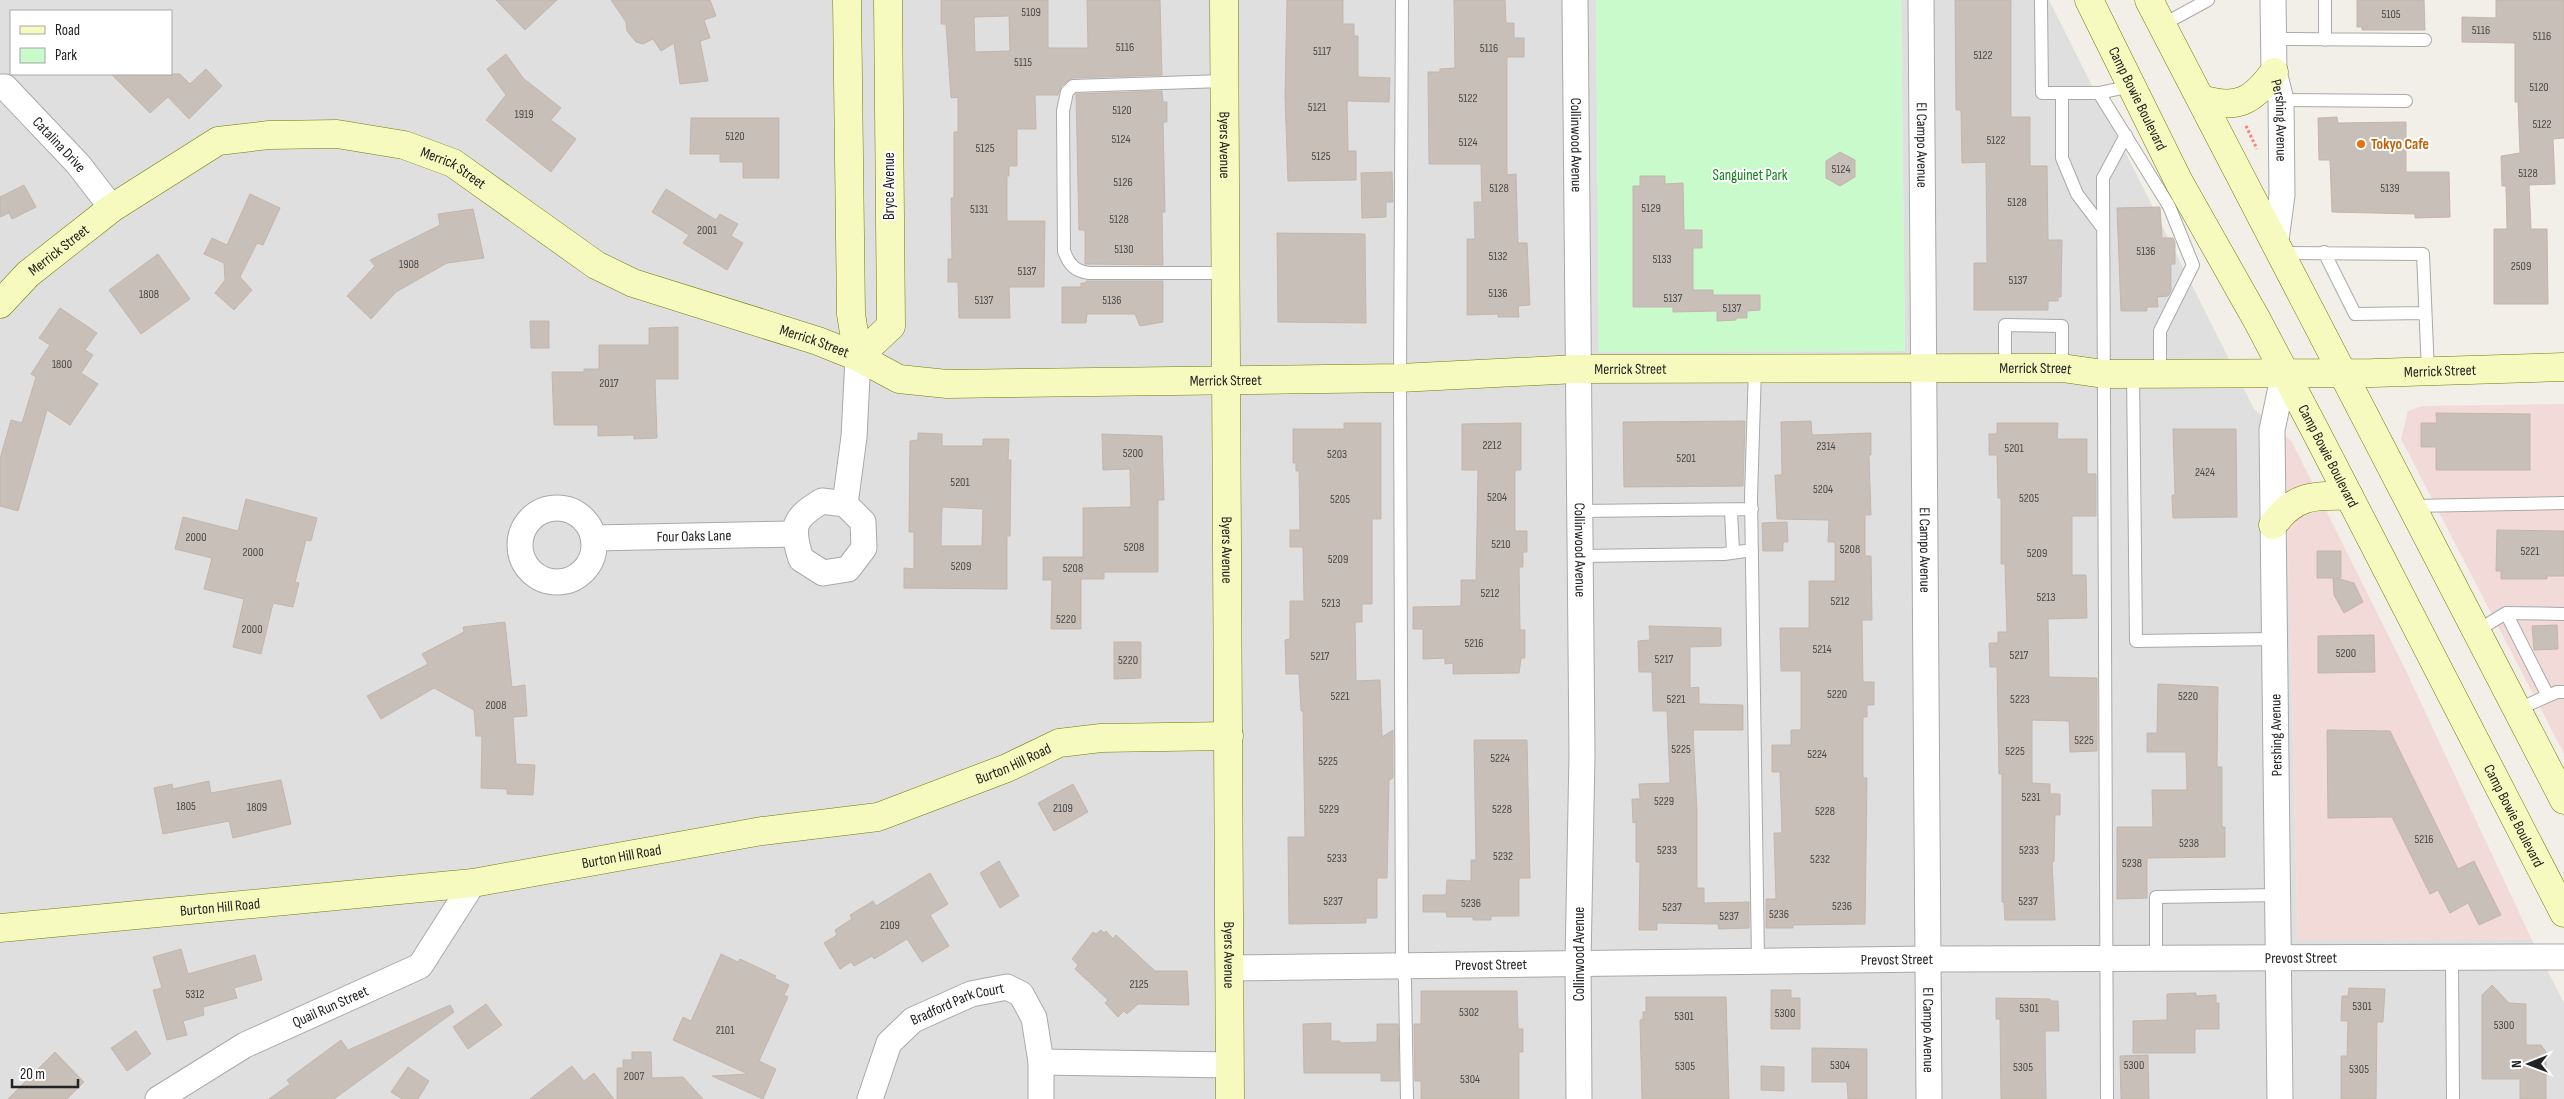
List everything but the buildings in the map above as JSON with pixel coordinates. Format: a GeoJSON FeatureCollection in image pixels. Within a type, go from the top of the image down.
{"type":"FeatureCollection","features":[{"type":"Feature","properties":{"kind":"street"},"geometry":{"type":"LineString","coordinates":[[845,504],[854,437],[858,357],[852,314],[847,0]]}},
{"type":"Feature","properties":{"kind":"street"},"geometry":{"type":"LineString","coordinates":[[855,0],[889,82]]}},
{"type":"Feature","properties":{"kind":"street","name":"Bryce Avenue"},"geometry":{"type":"LineString","coordinates":[[858,357],[891,326],[888,0]]}},
{"type":"Feature","properties":{"kind":"street","name":"Byers Avenue"},"geometry":{"type":"LineString","coordinates":[[1224,0],[1230,1099]]}},
{"type":"Feature","properties":{"kind":"street","name":"Collinwood Avenue"},"geometry":{"type":"LineString","coordinates":[[1575,0],[1582,754],[1578,962],[1579,1099]]}},
{"type":"Feature","properties":{"kind":"street","name":"El Campo Avenue"},"geometry":{"type":"LineString","coordinates":[[1922,0],[1929,1099]]}},
{"type":"Feature","properties":{"kind":"street","name":"Camp Bowie Boulevard"},"geometry":{"type":"LineString","coordinates":[[2089,0],[2132,86],[2163,174],[2284,373],[2564,913]]}},
{"type":"Feature","properties":{"kind":"street"},"geometry":{"type":"LineString","coordinates":[[2149,0],[2279,246],[2475,632],[2516,710],[2561,789]]}},
{"type":"Feature","properties":{"kind":"street","name":"Pershing Avenue"},"geometry":{"type":"LineString","coordinates":[[2273,0],[2274,72],[2281,100],[2282,195],[2279,246]]}},
{"type":"Feature","properties":{"kind":"street"},"geometry":{"type":"LineString","coordinates":[[2202,99],[2227,105],[2243,102],[2255,95],[2274,72]]}},
{"type":"Feature","properties":{"kind":"street","name":"Catalina Drive"},"geometry":{"type":"LineString","coordinates":[[2,86],[78,164],[112,208]]}},
{"type":"Feature","properties":{"kind":"street","name":"Merrick Street"},"geometry":{"type":"LineString","coordinates":[[0,304],[28,274],[112,208],[218,142],[269,135],[337,134],[404,145],[453,163],[596,265],[633,283],[818,341],[858,357],[899,379],[947,384],[1400,378],[1577,369],[2062,368],[2104,374],[2428,372],[2564,367]]}},
{"type":"Feature","properties":{"kind":"street","name":"Pershing Avenue"},"geometry":{"type":"LineString","coordinates":[[2280,1099],[2272,430],[2284,373]]}},
{"type":"Feature","properties":{"kind":"street"},"geometry":{"type":"LineString","coordinates":[[2273,525],[2282,511],[2293,503],[2320,495],[2349,496]]}},
{"type":"Feature","properties":{"kind":"street"},"geometry":{"type":"LineString","coordinates":[[822,501],[845,504],[863,522],[864,548],[848,569],[822,573],[801,559],[793,534],[802,513],[822,501]]}},
{"type":"Feature","properties":{"kind":"street","name":"Four Oaks Lane"},"geometry":{"type":"LineString","coordinates":[[594,538],[793,534]]}},
{"type":"Feature","properties":{"kind":"street","name":"Burton Hill Road"},"geometry":{"type":"LineString","coordinates":[[0,928],[473,883],[762,831],[878,817],[1007,768],[1059,743],[1101,738],[1229,736]]}},
{"type":"Feature","properties":{"kind":"street","name":"Quail Run Street"},"geometry":{"type":"LineString","coordinates":[[158,1099],[245,1045],[420,966],[473,883]]}},
{"type":"Feature","properties":{"kind":"street","name":"Prevost Street"},"geometry":{"type":"LineString","coordinates":[[1229,968],[1402,964],[1928,958],[2279,959],[2564,957]]}},
{"type":"Feature","properties":{"kind":"street","name":"Bradford Park Court"},"geometry":{"type":"LineString","coordinates":[[870,1099],[889,1043],[913,1020],[971,994],[1007,987],[1021,994],[1034,1018],[1041,1062],[1041,1099]]}},
{"type":"Feature","properties":{"kind":"street"},"geometry":{"type":"LineString","coordinates":[[1041,1062],[1229,1065]]}},
{"type":"Feature","properties":{"kind":"lane"},"geometry":{"type":"LineString","coordinates":[[1402,0],[1400,378],[1402,964],[1405,981],[1407,1099]]}},
{"type":"Feature","properties":{"kind":"lane"},"geometry":{"type":"LineString","coordinates":[[2041,0],[2042,94],[2099,93],[2132,86]]}},
{"type":"Feature","properties":{"kind":"lane"},"geometry":{"type":"LineString","coordinates":[[2162,25],[2208,0]]}},
{"type":"Feature","properties":{"kind":"lane"},"geometry":{"type":"LineString","coordinates":[[2325,0],[2326,40]]}},
{"type":"Feature","properties":{"kind":"lane"},"geometry":{"type":"LineString","coordinates":[[2274,39],[2425,40]]}},
{"type":"Feature","properties":{"kind":"lane"},"geometry":{"type":"LineString","coordinates":[[1223,81],[1073,86],[1067,92],[1064,111],[1064,242],[1068,263],[1078,272],[1106,274],[1225,272]]}},
{"type":"Feature","properties":{"kind":"lane"},"geometry":{"type":"LineString","coordinates":[[2062,93],[2062,158],[2076,194],[2102,227]]}},
{"type":"Feature","properties":{"kind":"lane"},"geometry":{"type":"LineString","coordinates":[[2099,93],[2126,135],[2163,174],[2169,206],[2192,265],[2160,331],[2160,373]]}},
{"type":"Feature","properties":{"kind":"lane"},"geometry":{"type":"LineString","coordinates":[[2281,100],[2406,101]]}},
{"type":"Feature","properties":{"kind":"lane"},"geometry":{"type":"LineString","coordinates":[[2107,1099],[2102,227],[2103,178],[2126,135]]}},
{"type":"Feature","properties":{"kind":"lane"},"geometry":{"type":"LineString","coordinates":[[2279,246],[2324,252],[2423,254],[2428,372]]}},
{"type":"Feature","properties":{"kind":"lane"},"geometry":{"type":"LineString","coordinates":[[2324,252],[2354,314],[2425,313]]}},
{"type":"Feature","properties":{"kind":"lane"},"geometry":{"type":"LineString","coordinates":[[2005,368],[2005,325],[2062,326],[2062,368]]}},
{"type":"Feature","properties":{"kind":"lane"},"geometry":{"type":"LineString","coordinates":[[1755,368],[1752,550],[1758,960]]}},
{"type":"Feature","properties":{"kind":"lane"},"geometry":{"type":"LineString","coordinates":[[2133,373],[2136,641],[2274,639]]}},
{"type":"Feature","properties":{"kind":"lane"},"geometry":{"type":"LineString","coordinates":[[2412,506],[2564,503]]}},
{"type":"Feature","properties":{"kind":"lane"},"geometry":{"type":"LineString","coordinates":[[1580,511],[1731,511],[1752,509]]}},
{"type":"Feature","properties":{"kind":"lane"},"geometry":{"type":"LineString","coordinates":[[1731,511],[1733,551]]}},
{"type":"Feature","properties":{"kind":"lane"},"geometry":{"type":"LineString","coordinates":[[1580,556],[1724,554],[1733,551],[1752,550]]}},
{"type":"Feature","properties":{"kind":"lane"},"geometry":{"type":"LineString","coordinates":[[2506,613],[2548,696]]}},
{"type":"Feature","properties":{"kind":"lane"},"geometry":{"type":"LineString","coordinates":[[2475,632],[2506,613],[2564,614]]}},
{"type":"Feature","properties":{"kind":"lane"},"geometry":{"type":"LineString","coordinates":[[2516,710],[2548,696],[2564,692]]}},
{"type":"Feature","properties":{"kind":"lane"},"geometry":{"type":"LineString","coordinates":[[2156,958],[2156,897],[2278,895]]}},
{"type":"Feature","properties":{"kind":"lane"},"geometry":{"type":"LineString","coordinates":[[2452,958],[2454,1099]]}},
{"type":"Feature","properties":{"kind":"path"},"geometry":{"type":"LineString","coordinates":[[2245,125],[2258,150]]}},
{"type":"Feature","properties":{"kind":"shaded area"},"geometry":{"type":"Polygon","coordinates":[[[0,0],[1596,0],[1599,352],[1905,351],[1901,0],[2049,0],[2254,409],[2285,435],[2298,940],[2532,940],[2564,1003],[2564,1099],[0,1099],[0,0]]]}},
{"type":"Feature","properties":{"kind":"shaded area"},"geometry":{"type":"Polygon","coordinates":[[[2564,404],[2564,754],[2401,439],[2408,411],[2422,406],[2564,404]]]}},
{"type":"Feature","properties":{"kind":"shaded area"},"geometry":{"type":"Polygon","coordinates":[[[2285,435],[2292,442],[2407,673],[2532,940],[2298,940],[2285,435]]]}},
{"type":"Feature","properties":{"kind":"green space","name":"Sanguinet Park"},"geometry":{"type":"Polygon","coordinates":[[[1596,0],[1901,0],[1905,351],[1599,352],[1596,0]]]}},
{"type":"Feature","properties":{"kind":"place","name":"Tokyo Cafe"},"geometry":{"type":"Point","coordinates":[2361,144]}}]}
